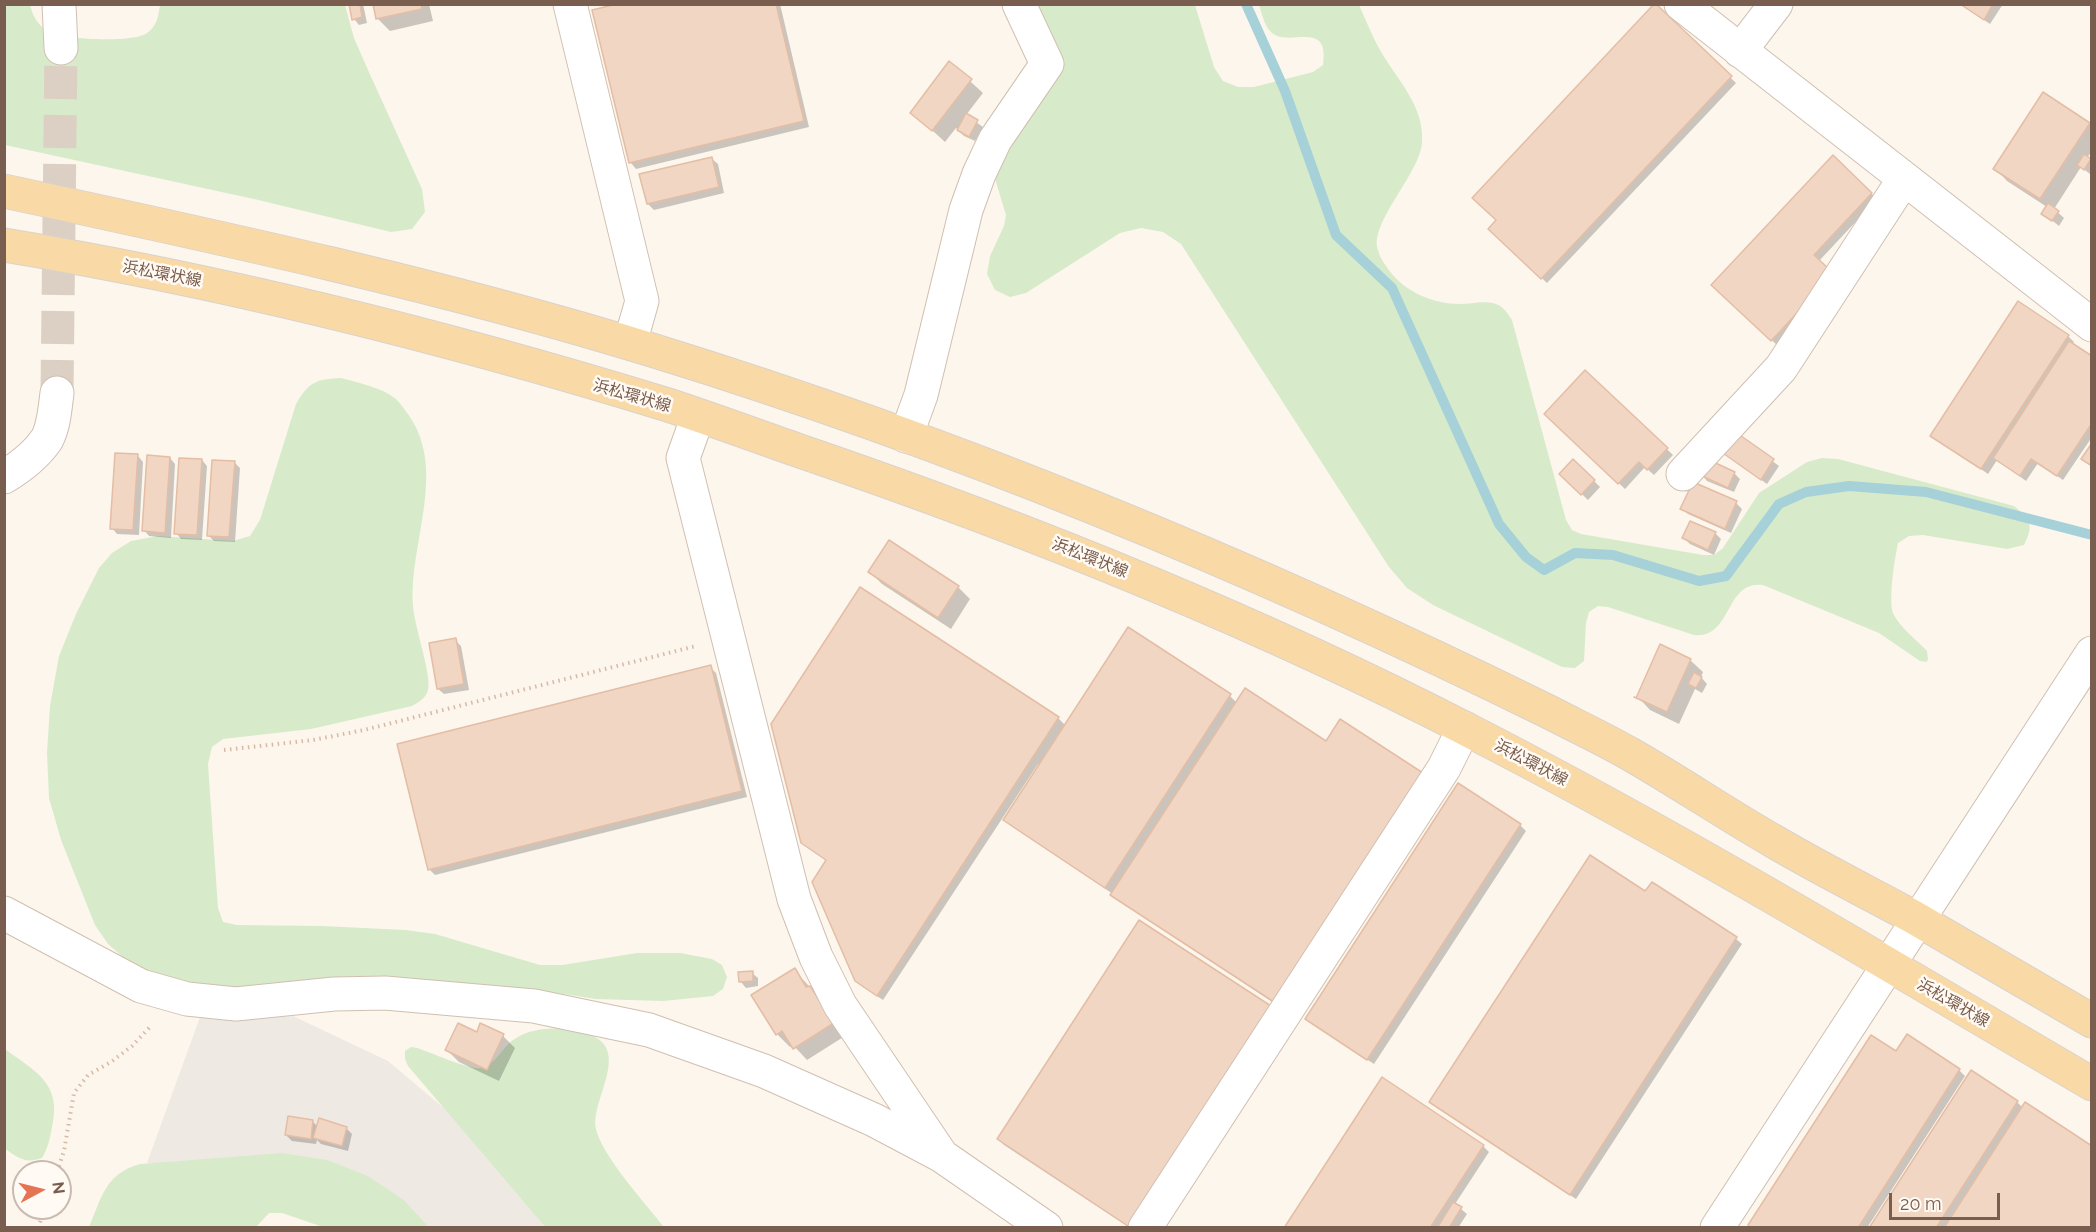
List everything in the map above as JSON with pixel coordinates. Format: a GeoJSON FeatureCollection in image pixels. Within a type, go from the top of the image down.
{"type":"FeatureCollection","features":[{"type":"Feature","properties":{"kind":"main road"},"geometry":{"type":"LineString","coordinates":[[4,191],[325,261],[630,343],[783,392],[906,436],[1176,542],[1446,662],[1626,752],[1774,842],[1917,920],[2091,1021]]}},
{"type":"Feature","properties":{"kind":"main road","name":"浜松環状線"},"geometry":{"type":"LineString","coordinates":[[4,245],[162,273],[325,309],[671,406],[895,483],[1109,566],[1273,636],[1464,728],[1596,798],[2091,1084]]}},
{"type":"Feature","properties":{"kind":"street"},"geometry":{"type":"LineString","coordinates":[[59,4],[61,48]]}},
{"type":"Feature","properties":{"kind":"street"},"geometry":{"type":"LineString","coordinates":[[570,4],[642,301],[630,343]]}},
{"type":"Feature","properties":{"kind":"street"},"geometry":{"type":"LineString","coordinates":[[906,436],[921,395],[966,210],[979,174],[995,140],[1047,64],[1019,4]]}},
{"type":"Feature","properties":{"kind":"street"},"geometry":{"type":"LineString","coordinates":[[1681,4],[2091,325]]}},
{"type":"Feature","properties":{"kind":"street"},"geometry":{"type":"LineString","coordinates":[[1740,51],[1776,4]]}},
{"type":"Feature","properties":{"kind":"street"},"geometry":{"type":"LineString","coordinates":[[1683,474],[1781,368],[1904,179]]}},
{"type":"Feature","properties":{"kind":"street"},"geometry":{"type":"LineString","coordinates":[[4,477],[28,460],[47,439],[54,416],[57,393]]}},
{"type":"Feature","properties":{"kind":"street"},"geometry":{"type":"LineString","coordinates":[[698,416],[683,458],[794,899],[816,957],[840,1005],[942,1156]]}},
{"type":"Feature","properties":{"kind":"street"},"geometry":{"type":"LineString","coordinates":[[1717,1227],[2091,653]]}},
{"type":"Feature","properties":{"kind":"street"},"geometry":{"type":"LineString","coordinates":[[1144,1227],[1444,768],[1464,728]]}},
{"type":"Feature","properties":{"kind":"street"},"geometry":{"type":"LineString","coordinates":[[4,913],[141,986],[187,999],[236,1004],[334,994],[385,993],[534,1006],[649,1030],[764,1071],[874,1120],[942,1156],[1046,1227]]}},
{"type":"Feature","properties":{"kind":"path"},"geometry":{"type":"LineString","coordinates":[[224,750],[313,740],[364,730],[729,638]]}},
{"type":"Feature","properties":{"kind":"path"},"geometry":{"type":"LineString","coordinates":[[61,1160],[74,1093],[88,1075],[132,1046],[151,1026],[169,994]]}},
{"type":"Feature","properties":{"kind":"shaded area"},"geometry":{"type":"Polygon","coordinates":[[[293,1016],[388,1061],[445,1109],[545,1227],[429,1227],[405,1201],[147,1163],[200,1017],[235,1021],[293,1016]]]}},
{"type":"Feature","properties":{"kind":"green space"},"geometry":{"type":"Polygon","coordinates":[[[4,5],[30,5],[38,23],[47,31],[55,34],[67,37],[114,39],[147,33],[155,24],[160,5],[345,5],[354,38],[422,189],[425,212],[412,229],[391,232],[254,199],[5,145],[4,5]]]}},
{"type":"Feature","properties":{"kind":"green space"},"geometry":{"type":"Polygon","coordinates":[[[1034,5],[1195,5],[1214,67],[1223,81],[1238,87],[1254,87],[1313,72],[1323,65],[1323,51],[1320,42],[1314,38],[1277,36],[1266,26],[1259,5],[1359,5],[1380,50],[1415,105],[1422,130],[1419,156],[1381,226],[1377,239],[1379,254],[1400,282],[1428,299],[1460,304],[1492,303],[1501,306],[1509,315],[1566,520],[1572,530],[1581,534],[1714,555],[1723,548],[1759,493],[1807,462],[1822,458],[1838,459],[2014,506],[2029,523],[2030,528],[2024,545],[2007,549],[1923,535],[1909,536],[1898,543],[1892,588],[1893,613],[1904,628],[1927,651],[1928,660],[1926,662],[1920,661],[1879,633],[1763,585],[1750,586],[1741,591],[1723,620],[1707,634],[1694,635],[1608,607],[1598,606],[1589,612],[1586,623],[1584,661],[1575,668],[1562,667],[1433,605],[1407,588],[1389,567],[1181,244],[1163,232],[1141,228],[1120,233],[1026,293],[1010,297],[995,290],[987,274],[990,256],[1004,226],[1006,215],[995,179],[998,167],[1027,116],[1034,5]]]}},
{"type":"Feature","properties":{"kind":"green space"},"geometry":{"type":"Polygon","coordinates":[[[341,378],[377,388],[396,399],[418,432],[425,456],[424,505],[413,581],[413,605],[429,683],[428,690],[424,698],[412,706],[311,729],[223,739],[212,747],[208,764],[218,908],[223,922],[237,925],[406,930],[435,934],[540,965],[562,965],[637,953],[680,953],[712,959],[722,965],[727,977],[723,989],[713,996],[663,1001],[596,999],[537,990],[385,976],[332,977],[235,987],[190,983],[147,970],[126,960],[108,944],[95,925],[61,840],[49,798],[47,753],[50,706],[59,656],[76,614],[99,568],[112,553],[131,541],[158,536],[233,541],[250,536],[260,520],[296,404],[309,386],[314,383],[325,379],[341,378]]]}},
{"type":"Feature","properties":{"kind":"green space"},"geometry":{"type":"Polygon","coordinates":[[[558,1028],[585,1033],[600,1040],[607,1050],[609,1062],[596,1117],[596,1129],[615,1166],[664,1227],[545,1227],[408,1066],[405,1059],[405,1051],[411,1047],[468,1066],[481,1068],[494,1060],[509,1043],[518,1037],[534,1031],[558,1028]]]}},
{"type":"Feature","properties":{"kind":"green space"},"geometry":{"type":"Polygon","coordinates":[[[5,1049],[44,1080],[50,1089],[54,1112],[50,1139],[42,1158],[27,1160],[5,1149],[5,1049]]]}},
{"type":"Feature","properties":{"kind":"green space"},"geometry":{"type":"Polygon","coordinates":[[[282,1153],[327,1160],[368,1176],[405,1201],[429,1227],[323,1227],[282,1213],[269,1213],[256,1227],[89,1227],[106,1188],[112,1180],[128,1168],[140,1164],[282,1153]]]}},
{"type":"Feature","properties":{"kind":"building"},"geometry":{"type":"Polygon","coordinates":[[[349,4],[360,4],[362,17],[352,20],[349,4]]]}},
{"type":"Feature","properties":{"kind":"building"},"geometry":{"type":"Polygon","coordinates":[[[373,4],[421,4],[422,9],[376,19],[373,4]]]}},
{"type":"Feature","properties":{"kind":"building"},"geometry":{"type":"Polygon","coordinates":[[[617,4],[776,4],[804,121],[629,163],[592,10],[617,4]]]}},
{"type":"Feature","properties":{"kind":"building"},"geometry":{"type":"Polygon","coordinates":[[[1654,4],[1732,76],[1541,279],[1488,229],[1496,220],[1472,198],[1654,4]]]}},
{"type":"Feature","properties":{"kind":"building"},"geometry":{"type":"Polygon","coordinates":[[[1960,4],[1993,4],[1984,20],[1960,4]]]}},
{"type":"Feature","properties":{"kind":"building"},"geometry":{"type":"Polygon","coordinates":[[[949,61],[972,79],[932,131],[910,113],[949,61]]]}},
{"type":"Feature","properties":{"kind":"building"},"geometry":{"type":"Polygon","coordinates":[[[2043,92],[2090,123],[2040,199],[1993,169],[2043,92]]]}},
{"type":"Feature","properties":{"kind":"building"},"geometry":{"type":"Polygon","coordinates":[[[966,113],[978,120],[969,137],[957,130],[966,113]]]}},
{"type":"Feature","properties":{"kind":"building"},"geometry":{"type":"Polygon","coordinates":[[[2084,154],[2091,159],[2084,170],[2077,165],[2084,154]]]}},
{"type":"Feature","properties":{"kind":"building"},"geometry":{"type":"Polygon","coordinates":[[[1833,155],[1872,193],[1814,255],[1830,270],[1810,299],[1771,341],[1711,285],[1833,155]]]}},
{"type":"Feature","properties":{"kind":"building"},"geometry":{"type":"Polygon","coordinates":[[[712,157],[719,187],[647,204],[639,174],[712,157]]]}},
{"type":"Feature","properties":{"kind":"building"},"geometry":{"type":"Polygon","coordinates":[[[2048,203],[2059,211],[2052,221],[2041,214],[2048,203]]]}},
{"type":"Feature","properties":{"kind":"building"},"geometry":{"type":"Polygon","coordinates":[[[2018,301],[2069,335],[1981,469],[1930,436],[2018,301]]]}},
{"type":"Feature","properties":{"kind":"building"},"geometry":{"type":"Polygon","coordinates":[[[2069,341],[2092,356],[2092,423],[2057,476],[2031,459],[2020,476],[1993,458],[2069,341]]]}},
{"type":"Feature","properties":{"kind":"building"},"geometry":{"type":"Polygon","coordinates":[[[1585,370],[1668,448],[1647,470],[1639,462],[1618,484],[1544,414],[1585,370]]]}},
{"type":"Feature","properties":{"kind":"building"},"geometry":{"type":"Polygon","coordinates":[[[1734,431],[1774,459],[1761,480],[1720,451],[1734,431]]]}},
{"type":"Feature","properties":{"kind":"building"},"geometry":{"type":"Polygon","coordinates":[[[2092,443],[2092,466],[2081,459],[2092,443]]]}},
{"type":"Feature","properties":{"kind":"building"},"geometry":{"type":"Polygon","coordinates":[[[115,453],[138,454],[133,530],[110,529],[115,453]]]}},
{"type":"Feature","properties":{"kind":"building"},"geometry":{"type":"Polygon","coordinates":[[[147,455],[170,457],[165,533],[142,531],[147,455]]]}},
{"type":"Feature","properties":{"kind":"building"},"geometry":{"type":"Polygon","coordinates":[[[179,458],[202,459],[197,535],[174,534],[179,458]]]}},
{"type":"Feature","properties":{"kind":"building"},"geometry":{"type":"Polygon","coordinates":[[[1573,459],[1595,480],[1581,495],[1559,474],[1573,459]]]}},
{"type":"Feature","properties":{"kind":"building"},"geometry":{"type":"Polygon","coordinates":[[[1707,459],[1735,472],[1728,488],[1700,475],[1707,459]]]}},
{"type":"Feature","properties":{"kind":"building"},"geometry":{"type":"Polygon","coordinates":[[[212,460],[235,461],[229,537],[207,536],[212,460]]]}},
{"type":"Feature","properties":{"kind":"building"},"geometry":{"type":"Polygon","coordinates":[[[1693,482],[1737,501],[1725,529],[1680,509],[1693,482]]]}},
{"type":"Feature","properties":{"kind":"building"},"geometry":{"type":"Polygon","coordinates":[[[1690,521],[1716,532],[1708,550],[1682,538],[1690,521]]]}},
{"type":"Feature","properties":{"kind":"building"},"geometry":{"type":"Polygon","coordinates":[[[889,540],[959,586],[938,618],[868,572],[889,540]]]}},
{"type":"Feature","properties":{"kind":"building"},"geometry":{"type":"Polygon","coordinates":[[[860,587],[1059,717],[877,996],[855,981],[812,882],[826,860],[801,843],[771,724],[860,587]]]}},
{"type":"Feature","properties":{"kind":"building"},"geometry":{"type":"Polygon","coordinates":[[[1128,627],[1231,694],[1105,888],[1003,820],[1128,627]]]}},
{"type":"Feature","properties":{"kind":"building"},"geometry":{"type":"Polygon","coordinates":[[[456,638],[464,684],[437,689],[429,643],[456,638]]]}},
{"type":"Feature","properties":{"kind":"building"},"geometry":{"type":"Polygon","coordinates":[[[1660,644],[1691,659],[1667,712],[1636,698],[1660,644]]]}},
{"type":"Feature","properties":{"kind":"building"},"geometry":{"type":"Polygon","coordinates":[[[711,665],[742,791],[428,870],[397,744],[711,665]]]}},
{"type":"Feature","properties":{"kind":"building"},"geometry":{"type":"Polygon","coordinates":[[[1694,672],[1702,677],[1696,688],[1688,684],[1694,672]]]}},
{"type":"Feature","properties":{"kind":"building"},"geometry":{"type":"Polygon","coordinates":[[[1245,688],[1326,741],[1340,719],[1423,773],[1274,1002],[1110,895],[1245,688]]]}},
{"type":"Feature","properties":{"kind":"building"},"geometry":{"type":"Polygon","coordinates":[[[1458,783],[1521,824],[1367,1060],[1305,1019],[1458,783]]]}},
{"type":"Feature","properties":{"kind":"building"},"geometry":{"type":"Polygon","coordinates":[[[1590,855],[1645,891],[1652,882],[1737,937],[1570,1195],[1429,1102],[1590,855]]]}},
{"type":"Feature","properties":{"kind":"building"},"geometry":{"type":"Polygon","coordinates":[[[1139,920],[1271,1006],[1128,1226],[997,1139],[1139,920]]]}},
{"type":"Feature","properties":{"kind":"building"},"geometry":{"type":"Polygon","coordinates":[[[795,968],[806,987],[810,986],[834,1023],[793,1049],[782,1031],[776,1035],[751,995],[795,968]]]}},
{"type":"Feature","properties":{"kind":"building"},"geometry":{"type":"Polygon","coordinates":[[[753,971],[753,981],[739,982],[738,972],[753,971]]]}},
{"type":"Feature","properties":{"kind":"building"},"geometry":{"type":"Polygon","coordinates":[[[458,1023],[477,1032],[480,1023],[504,1034],[487,1070],[445,1050],[458,1023]]]}},
{"type":"Feature","properties":{"kind":"building"},"geometry":{"type":"Polygon","coordinates":[[[1907,1034],[1960,1069],[1858,1228],[1751,1228],[1748,1225],[1871,1035],[1896,1051],[1907,1034]]]}},
{"type":"Feature","properties":{"kind":"building"},"geometry":{"type":"Polygon","coordinates":[[[1971,1070],[2018,1101],[1936,1228],[1869,1228],[1971,1070]]]}},
{"type":"Feature","properties":{"kind":"building"},"geometry":{"type":"Polygon","coordinates":[[[1382,1077],[1484,1145],[1430,1228],[1284,1228],[1382,1077]]]}},
{"type":"Feature","properties":{"kind":"building"},"geometry":{"type":"Polygon","coordinates":[[[2025,1102],[2092,1146],[2092,1226],[2090,1228],[1944,1228],[2025,1102]]]}},
{"type":"Feature","properties":{"kind":"building"},"geometry":{"type":"Polygon","coordinates":[[[288,1116],[313,1120],[311,1139],[285,1135],[288,1116]]]}},
{"type":"Feature","properties":{"kind":"building"},"geometry":{"type":"Polygon","coordinates":[[[319,1118],[347,1127],[342,1146],[313,1138],[319,1118]]]}},
{"type":"Feature","properties":{"kind":"building"},"geometry":{"type":"Polygon","coordinates":[[[1453,1202],[1462,1207],[1449,1228],[1437,1228],[1453,1202]]]}},
{"type":"Feature","properties":{"kind":"waterway"},"geometry":{"type":"LineString","coordinates":[[1246,4],[1285,91],[1336,235],[1392,288],[1499,524],[1526,557],[1544,570],[1575,553],[1613,555],[1699,581],[1726,576],[1779,504],[1806,492],[1849,486],[1926,492],[2092,535]]}},
{"type":"Feature","properties":{"kind":"tunnel"},"geometry":{"type":"LineString","coordinates":[[57,393],[61,48]]}}]}
